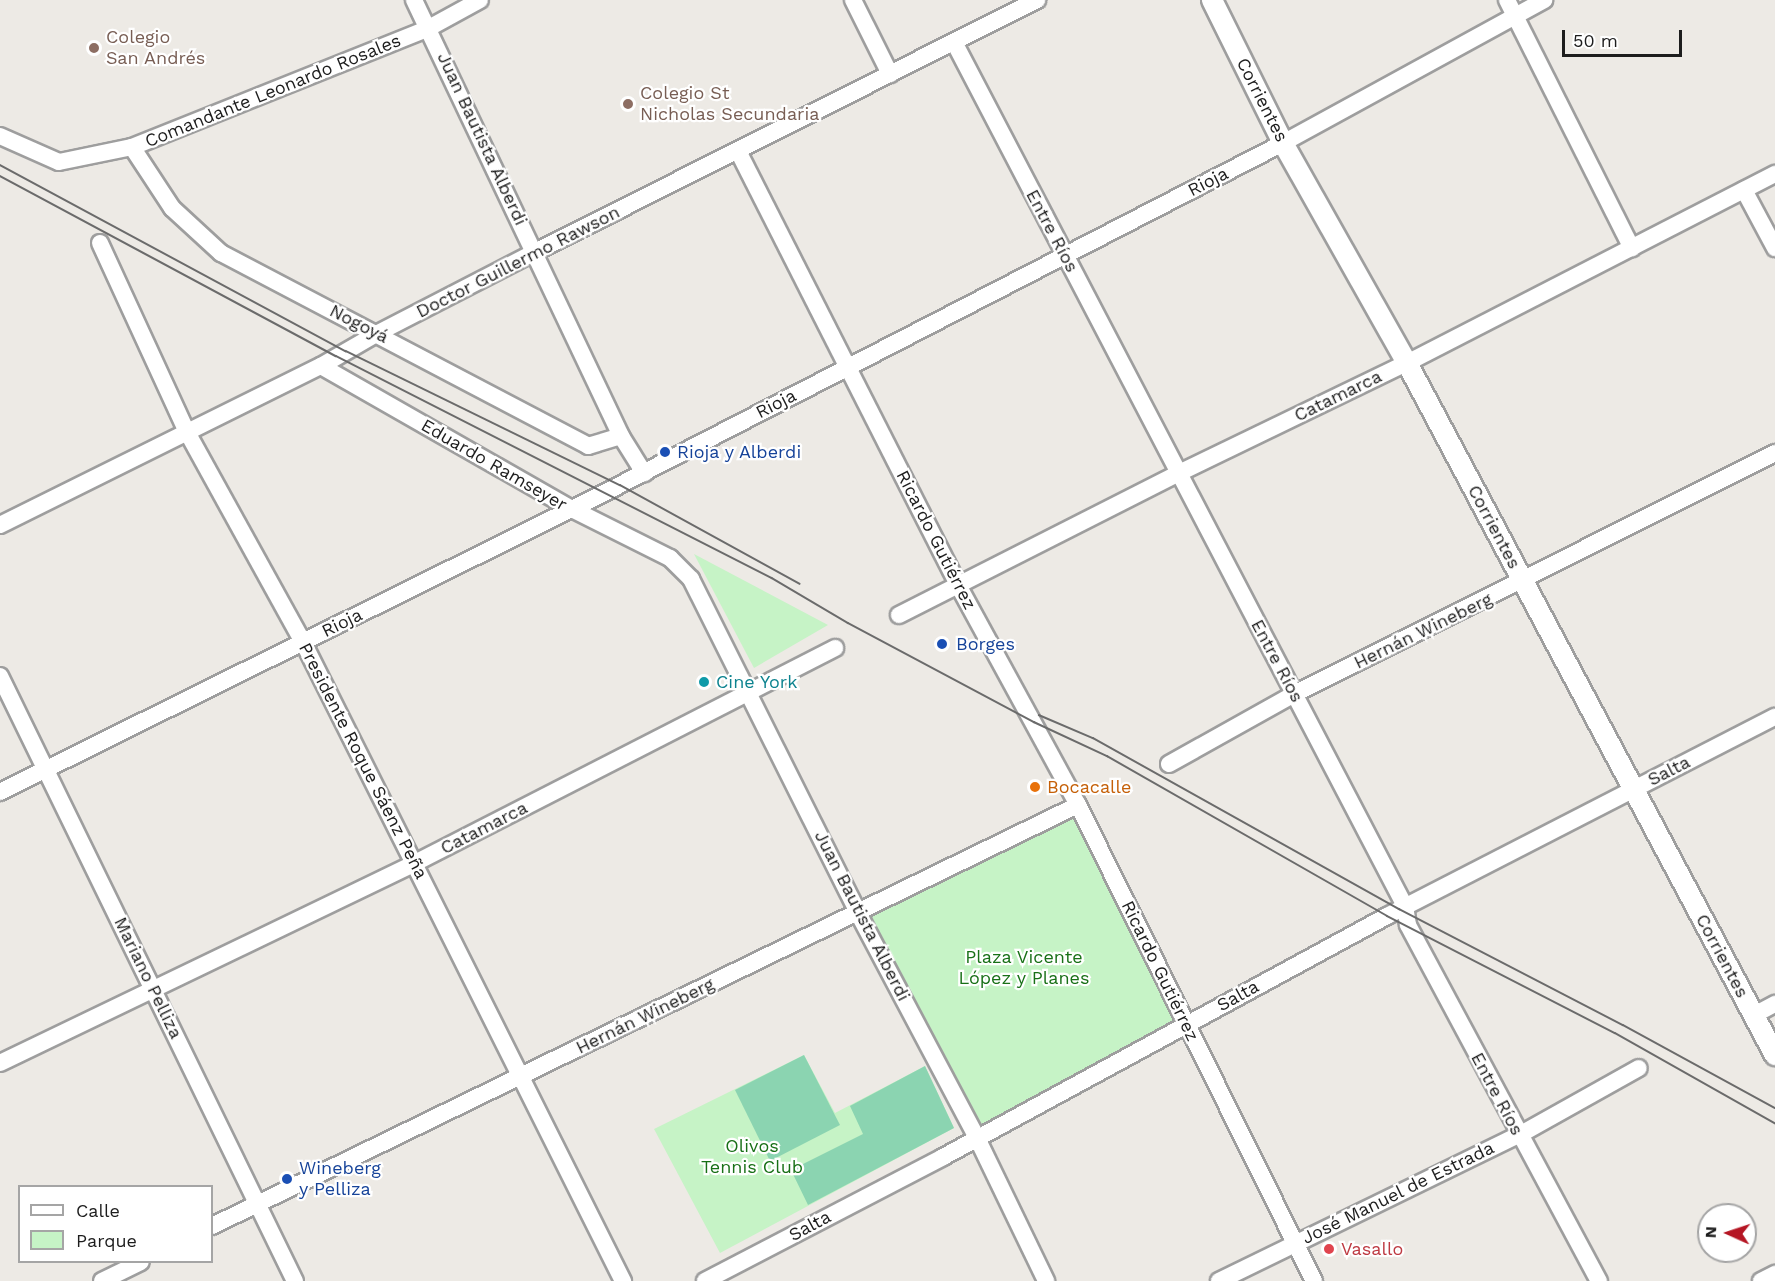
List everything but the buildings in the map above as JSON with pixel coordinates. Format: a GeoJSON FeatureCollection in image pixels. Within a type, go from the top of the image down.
{"type":"FeatureCollection","features":[{"type":"Feature","properties":{"kind":"street","name":"Juan Bautista Alberdi"},"geometry":{"type":"LineString","coordinates":[[414,0],[621,436],[644,473]]}},
{"type":"Feature","properties":{"kind":"street","name":"Comandante Leonardo Rosales"},"geometry":{"type":"LineString","coordinates":[[0,136],[59,162],[132,147],[429,28],[480,0]]}},
{"type":"Feature","properties":{"kind":"street"},"geometry":{"type":"LineString","coordinates":[[853,0],[890,74]]}},
{"type":"Feature","properties":{"kind":"street","name":"Corrientes"},"geometry":{"type":"LineString","coordinates":[[1212,0],[1283,143],[1407,363],[1775,1055]]}},
{"type":"Feature","properties":{"kind":"street","name":"Rioja"},"geometry":{"type":"LineString","coordinates":[[0,792],[572,510],[1283,143],[1511,7],[1544,0]]}},
{"type":"Feature","properties":{"kind":"street","name":"Doctor Guillermo Rawson"},"geometry":{"type":"LineString","coordinates":[[0,525],[321,366],[378,333],[534,252],[738,152],[1028,2]]}},
{"type":"Feature","properties":{"kind":"street"},"geometry":{"type":"LineString","coordinates":[[1511,7],[1632,248]]}},
{"type":"Feature","properties":{"kind":"street","name":"Entre Ríos"},"geometry":{"type":"LineString","coordinates":[[954,42],[1405,906],[1408,925],[1599,1281]]}},
{"type":"Feature","properties":{"kind":"street","name":"Nogoyá"},"geometry":{"type":"LineString","coordinates":[[132,147],[172,208],[221,253],[378,333],[588,446],[621,436]]}},
{"type":"Feature","properties":{"kind":"street","name":"Ricardo Gutiérrez"},"geometry":{"type":"LineString","coordinates":[[738,152],[958,585],[1078,805],[1314,1281]]}},
{"type":"Feature","properties":{"kind":"street","name":"Catamarca"},"geometry":{"type":"LineString","coordinates":[[899,615],[1179,473],[1407,363],[1775,174]]}},
{"type":"Feature","properties":{"kind":"street"},"geometry":{"type":"LineString","coordinates":[[1744,190],[1775,248]]}},
{"type":"Feature","properties":{"kind":"street","name":"Presidente Roque Sáenz Peña"},"geometry":{"type":"LineString","coordinates":[[100,243],[187,432],[303,642],[522,1075],[623,1281]]}},
{"type":"Feature","properties":{"kind":"street","name":"Eduardo Ramseyer"},"geometry":{"type":"LineString","coordinates":[[321,366],[572,510],[669,558]]}},
{"type":"Feature","properties":{"kind":"street","name":"Hernán Wineberg"},"geometry":{"type":"LineString","coordinates":[[1169,764],[1294,694],[1523,582],[1775,453]]}},
{"type":"Feature","properties":{"kind":"street","name":"Juan Bautista Alberdi"},"geometry":{"type":"LineString","coordinates":[[669,558],[691,579],[858,913],[977,1138],[1046,1281]]}},
{"type":"Feature","properties":{"kind":"street","name":"Catamarca"},"geometry":{"type":"LineString","coordinates":[[0,1062],[415,863],[835,648]]}},
{"type":"Feature","properties":{"kind":"street","name":"Mariano Pelliza"},"geometry":{"type":"LineString","coordinates":[[0,676],[295,1281]]}},
{"type":"Feature","properties":{"kind":"street","name":"Salta"},"geometry":{"type":"LineString","coordinates":[[705,1281],[977,1138],[1405,906],[1775,717]]}},
{"type":"Feature","properties":{"kind":"street","name":"Hernán Wineberg"},"geometry":{"type":"LineString","coordinates":[[213,1225],[1078,805]]}},
{"type":"Feature","properties":{"kind":"street"},"geometry":{"type":"LineString","coordinates":[[1754,1015],[1775,1004]]}},
{"type":"Feature","properties":{"kind":"street","name":"José Manuel de Estrada"},"geometry":{"type":"LineString","coordinates":[[1219,1281],[1519,1135],[1639,1068]]}},
{"type":"Feature","properties":{"kind":"street"},"geometry":{"type":"LineString","coordinates":[[102,1281],[139,1263]]}},
{"type":"Feature","properties":{"kind":"street"},"geometry":{"type":"LineString","coordinates":[[1761,1281],[1775,1274]]}},
{"type":"Feature","properties":{"kind":"green space"},"geometry":{"type":"Polygon","coordinates":[[[694,554],[828,625],[754,668],[694,554]]]}},
{"type":"Feature","properties":{"kind":"green space","name":"Plaza Vicente López y Planes"},"geometry":{"type":"Polygon","coordinates":[[[1078,805],[1186,1025],[977,1138],[858,913],[1078,805]]]}},
{"type":"Feature","properties":{"kind":"green space","name":"Olivos Tennis Club"},"geometry":{"type":"Polygon","coordinates":[[[804,1055],[835,1113],[925,1066],[954,1128],[720,1253],[654,1129],[804,1055]]]}},
{"type":"Feature","properties":{"kind":"green space"},"geometry":{"type":"Polygon","coordinates":[[[804,1055],[840,1125],[770,1161],[735,1090],[804,1055]]]}},
{"type":"Feature","properties":{"kind":"green space"},"geometry":{"type":"Polygon","coordinates":[[[925,1066],[954,1128],[808,1205],[791,1170],[863,1134],[850,1106],[925,1066]]]}},
{"type":"Feature","properties":{"kind":"tram line"},"geometry":{"type":"LineString","coordinates":[[0,165],[346,351],[620,485],[800,584]]}},
{"type":"Feature","properties":{"kind":"tram line"},"geometry":{"type":"LineString","coordinates":[[0,176],[336,356],[772,578],[848,623],[1034,722],[1107,756],[1387,916],[1615,1033],[1775,1123]]}},
{"type":"Feature","properties":{"kind":"tram line"},"geometry":{"type":"LineString","coordinates":[[1039,715],[1093,738],[1399,909],[1623,1025],[1775,1108]]}},
{"type":"Feature","properties":{"kind":"place","name":"Colegio San Andrés"},"geometry":{"type":"Point","coordinates":[94,48]}},
{"type":"Feature","properties":{"kind":"place","name":"Colegio St Nicholas Secundaria"},"geometry":{"type":"Point","coordinates":[628,104]}},
{"type":"Feature","properties":{"kind":"place","name":"Rioja y Alberdi"},"geometry":{"type":"Point","coordinates":[665,452]}},
{"type":"Feature","properties":{"kind":"place","name":"Borges"},"geometry":{"type":"Point","coordinates":[942,644]}},
{"type":"Feature","properties":{"kind":"place","name":"Cine York"},"geometry":{"type":"Point","coordinates":[704,682]}},
{"type":"Feature","properties":{"kind":"place","name":"Bocacalle"},"geometry":{"type":"Point","coordinates":[1035,787]}},
{"type":"Feature","properties":{"kind":"place","name":"Wineberg y Pelliza"},"geometry":{"type":"Point","coordinates":[287,1179]}},
{"type":"Feature","properties":{"kind":"place","name":"Vasallo"},"geometry":{"type":"Point","coordinates":[1329,1249]}}]}
